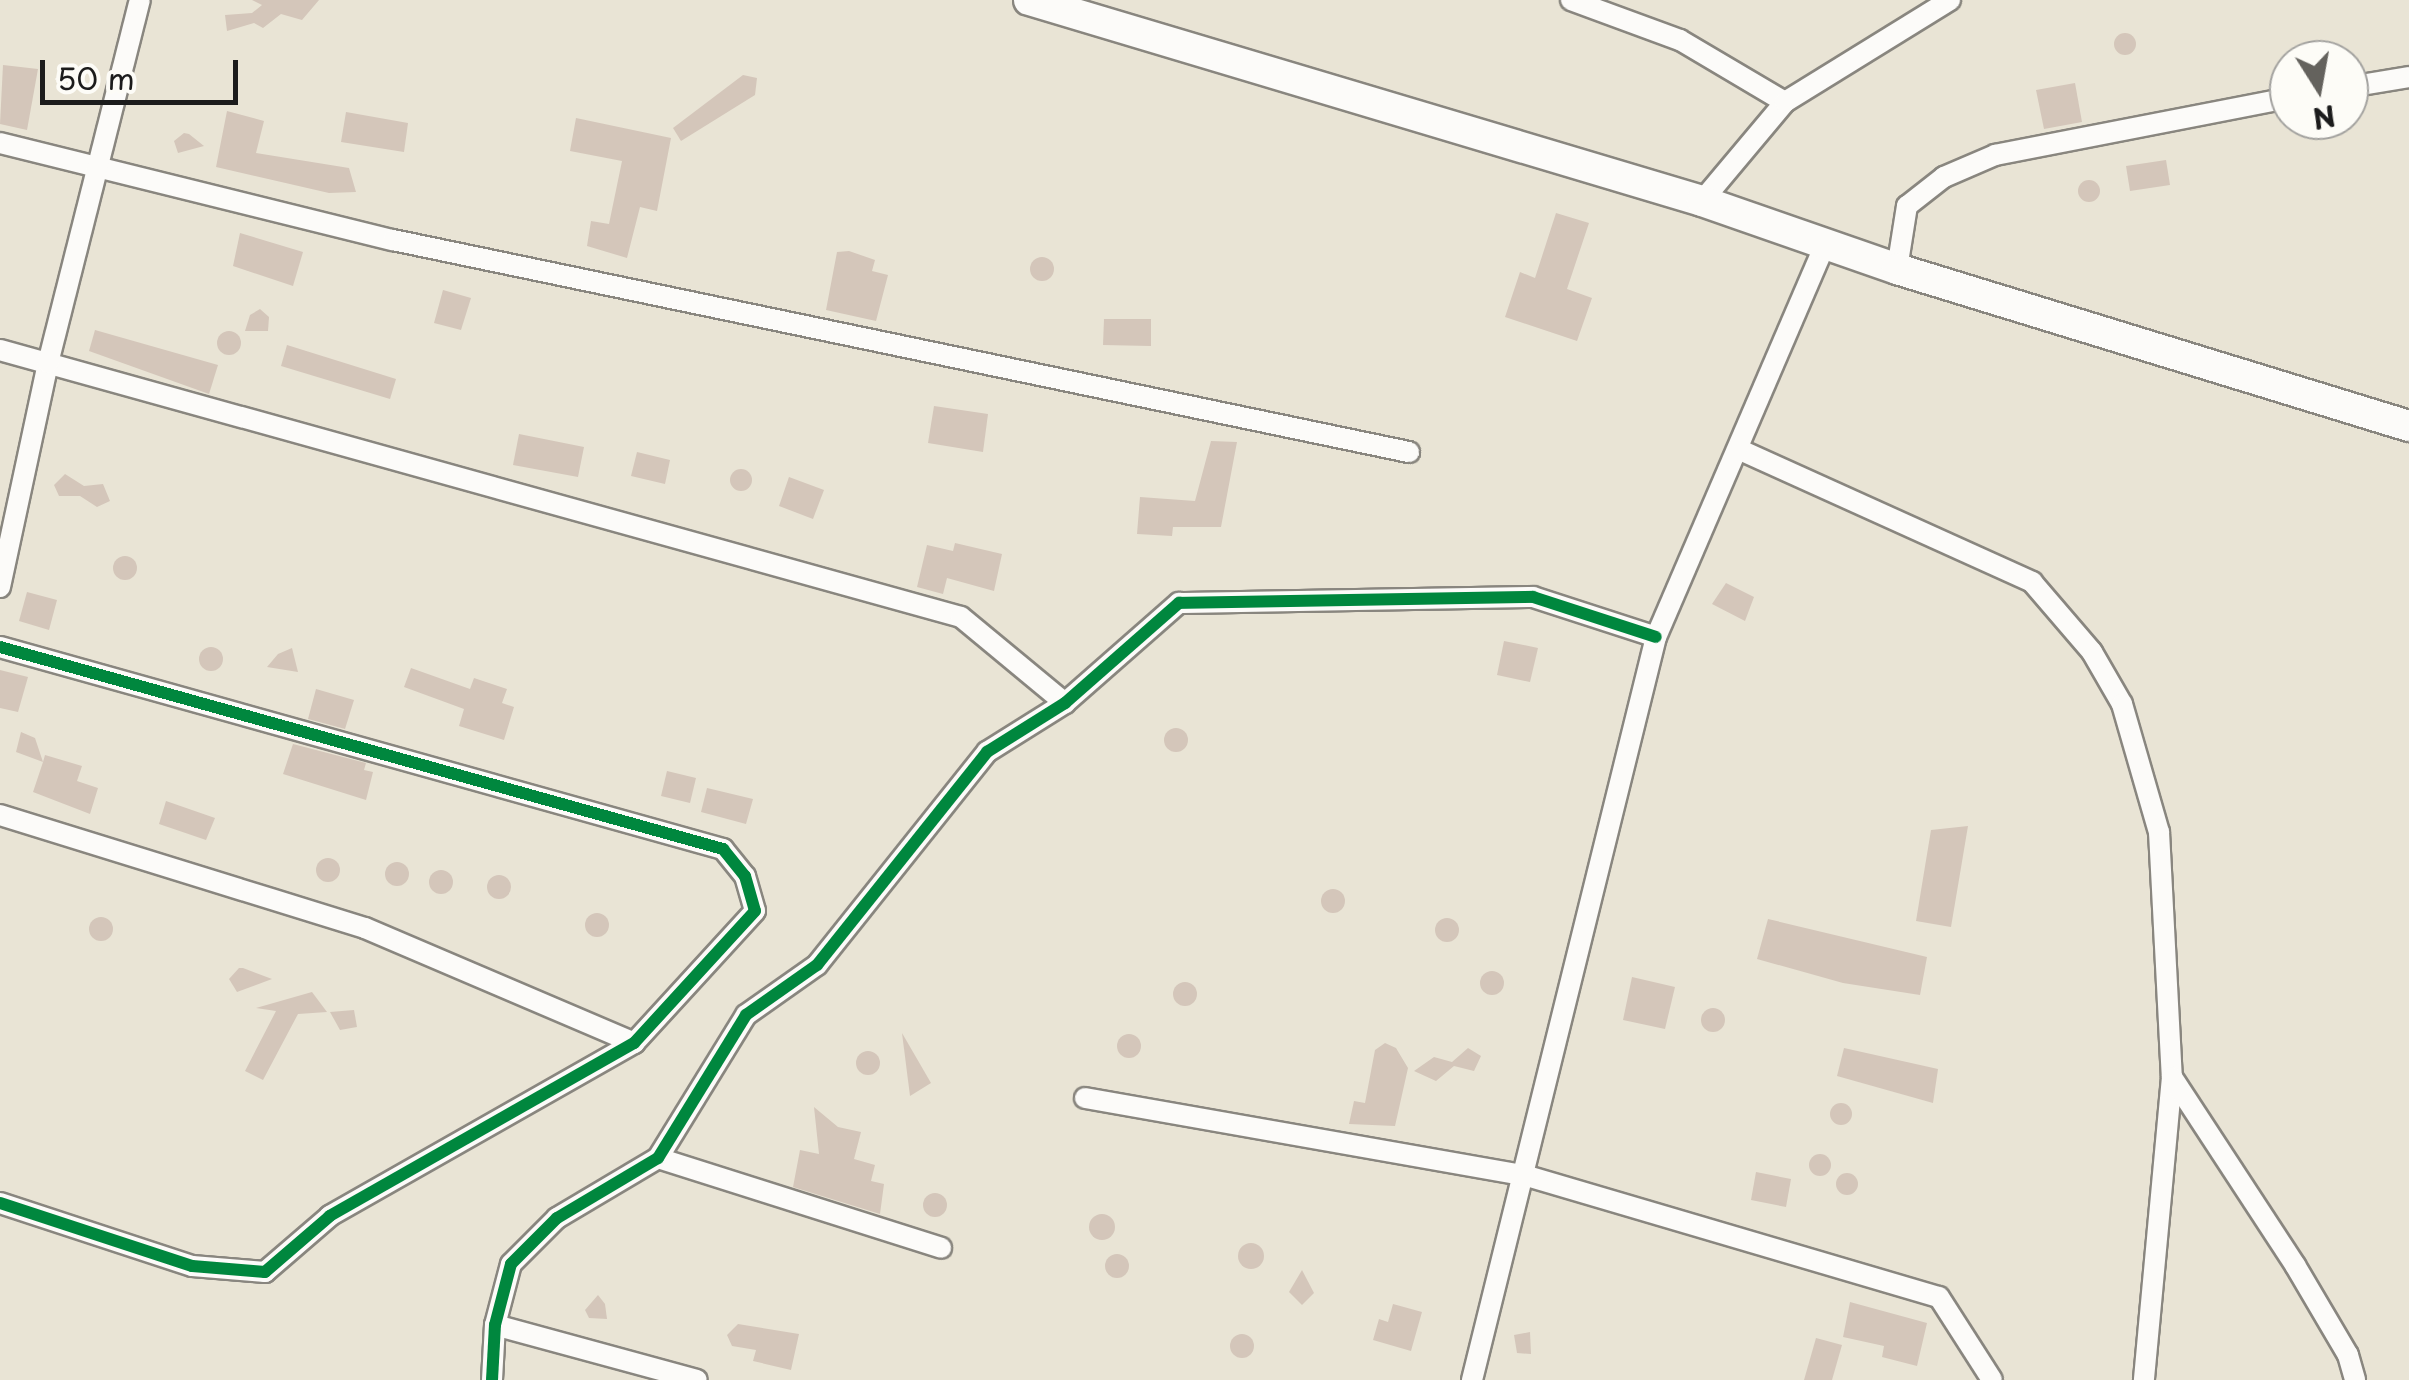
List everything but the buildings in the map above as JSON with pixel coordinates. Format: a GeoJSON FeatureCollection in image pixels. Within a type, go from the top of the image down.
{"type":"FeatureCollection","features":[{"type":"Feature","properties":{"kind":"main road"},"geometry":{"type":"LineString","coordinates":[[1028,0],[1702,200],[1897,269],[2409,426]]}},
{"type":"Feature","properties":{"kind":"street"},"geometry":{"type":"LineString","coordinates":[[1571,0],[1680,40],[1785,102]]}},
{"type":"Feature","properties":{"kind":"street"},"geometry":{"type":"LineString","coordinates":[[1702,200],[1785,102],[1950,0]]}},
{"type":"Feature","properties":{"kind":"street"},"geometry":{"type":"LineString","coordinates":[[0,587],[8,514],[100,165],[136,1]]}},
{"type":"Feature","properties":{"kind":"street"},"geometry":{"type":"LineString","coordinates":[[2369,84],[2409,77]]}},
{"type":"Feature","properties":{"kind":"street"},"geometry":{"type":"LineString","coordinates":[[1897,269],[1907,206],[1944,178],[1978,162],[2269,102]]}},
{"type":"Feature","properties":{"kind":"street"},"geometry":{"type":"LineString","coordinates":[[0,144],[100,165],[411,244],[1409,452]]}},
{"type":"Feature","properties":{"kind":"street"},"geometry":{"type":"LineString","coordinates":[[1472,1380],[1527,1176],[1656,637],[1825,245]]}},
{"type":"Feature","properties":{"kind":"street"},"geometry":{"type":"LineString","coordinates":[[0,350],[960,618],[1065,703]]}},
{"type":"Feature","properties":{"kind":"street"},"geometry":{"type":"LineString","coordinates":[[1738,449],[2032,582],[2092,652],[2122,704],[2159,832],[2172,1077],[2144,1380]]}},
{"type":"Feature","properties":{"kind":"street"},"geometry":{"type":"LineString","coordinates":[[492,1380],[495,1325],[511,1264],[557,1218],[658,1158],[746,1014],[817,965],[987,752],[1065,703],[1179,603],[1532,598],[1656,637]]}},
{"type":"Feature","properties":{"kind":"street"},"geometry":{"type":"LineString","coordinates":[[0,647],[723,849],[745,876],[755,911],[634,1044],[330,1216],[266,1272],[192,1266],[0,1203]]}},
{"type":"Feature","properties":{"kind":"street"},"geometry":{"type":"LineString","coordinates":[[0,816],[364,928],[634,1044]]}},
{"type":"Feature","properties":{"kind":"street"},"geometry":{"type":"LineString","coordinates":[[2172,1077],[2295,1265],[2348,1355],[2355,1380]]}},
{"type":"Feature","properties":{"kind":"street"},"geometry":{"type":"LineString","coordinates":[[1085,1098],[1527,1176],[1939,1298],[1992,1380]]}},
{"type":"Feature","properties":{"kind":"street"},"geometry":{"type":"LineString","coordinates":[[658,1158],[941,1248]]}},
{"type":"Feature","properties":{"kind":"street"},"geometry":{"type":"LineString","coordinates":[[495,1325],[697,1380]]}},
{"type":"Feature","properties":{"kind":"cycle path"},"geometry":{"type":"LineString","coordinates":[[492,1380],[495,1325],[511,1264],[557,1218],[658,1158],[746,1015],[817,965],[987,752],[1065,703],[1179,603],[1533,597],[1656,637]]}},
{"type":"Feature","properties":{"kind":"cycle path"},"geometry":{"type":"LineString","coordinates":[[0,647],[723,849],[745,876],[755,911],[634,1043],[330,1216],[265,1272],[192,1266],[0,1203]]}}]}
